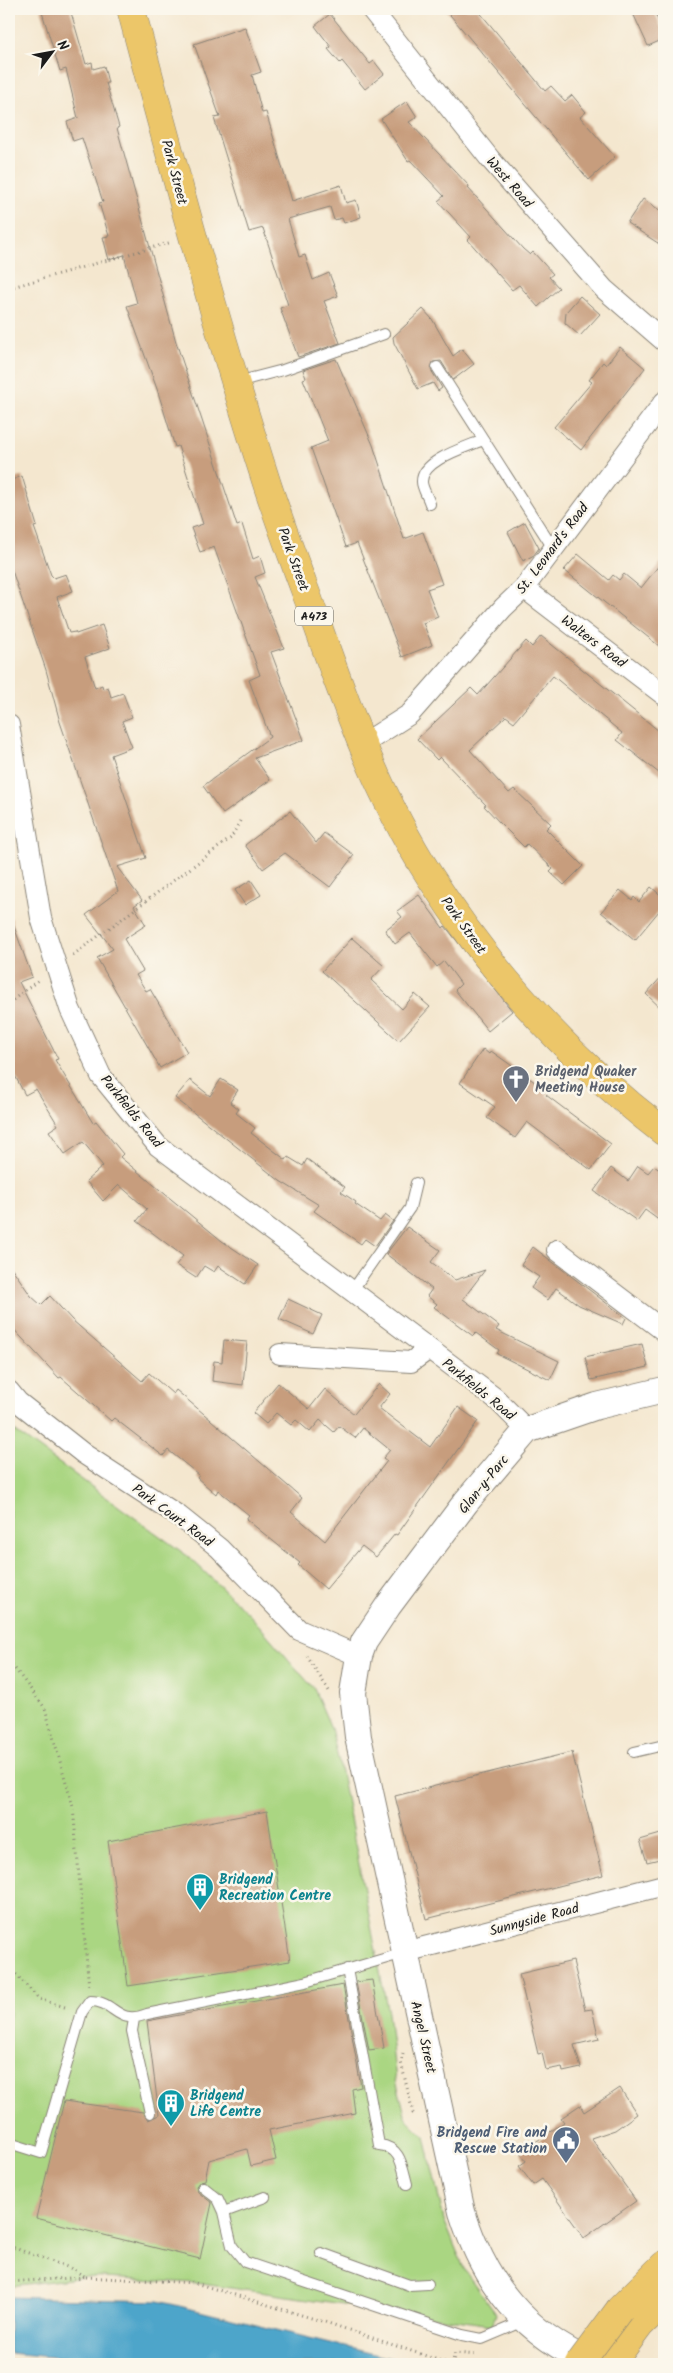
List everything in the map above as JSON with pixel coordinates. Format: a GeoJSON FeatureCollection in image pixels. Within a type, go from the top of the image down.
{"type":"FeatureCollection","features":[{"type":"Feature","properties":{"kind":"main road","name":"Park Street"},"geometry":{"type":"LineString","coordinates":[[131,9],[193,236],[266,482],[335,674],[363,744],[401,827],[427,873],[462,925],[546,1025],[583,1062],[664,1132]]}},
{"type":"Feature","properties":{"kind":"main road"},"geometry":{"type":"LineString","coordinates":[[611,2364],[630,2317],[664,2265]]}},
{"type":"Feature","properties":{"kind":"main road"},"geometry":{"type":"LineString","coordinates":[[579,2364],[630,2317],[664,2302]]}},
{"type":"Feature","properties":{"kind":"street","name":"West Road"},"geometry":{"type":"LineString","coordinates":[[371,9],[496,166],[604,289],[664,341]]}},
{"type":"Feature","properties":{"kind":"street","name":"St. Leonard's Road"},"geometry":{"type":"LineString","coordinates":[[363,744],[410,714],[503,608],[524,588],[664,402]]}},
{"type":"Feature","properties":{"kind":"street","name":"Walters Road"},"geometry":{"type":"LineString","coordinates":[[524,588],[664,694]]}},
{"type":"Feature","properties":{"kind":"street","name":"Parkfields Road"},"geometry":{"type":"LineString","coordinates":[[9,725],[41,918],[70,1009],[101,1076],[158,1146],[495,1398],[527,1430]]}},
{"type":"Feature","properties":{"kind":"street"},"geometry":{"type":"LineString","coordinates":[[557,1250],[664,1330]]}},
{"type":"Feature","properties":{"kind":"street","name":"Parkfields Road"},"geometry":{"type":"LineString","coordinates":[[280,1354],[411,1362],[429,1349]]}},
{"type":"Feature","properties":{"kind":"street"},"geometry":{"type":"LineString","coordinates":[[527,1430],[597,1406],[664,1390]]}},
{"type":"Feature","properties":{"kind":"street","name":"Park Court Road"},"geometry":{"type":"LineString","coordinates":[[9,1392],[18,1402],[84,1454],[179,1516],[219,1548],[299,1630],[359,1656]]}},
{"type":"Feature","properties":{"kind":"street","name":"Glan-y-Parc"},"geometry":{"type":"LineString","coordinates":[[359,1656],[364,1642],[388,1606],[466,1502],[527,1430]]}},
{"type":"Feature","properties":{"kind":"street","name":"Angel Street"},"geometry":{"type":"LineString","coordinates":[[359,1656],[353,1693],[354,1714],[405,1952],[469,2234],[488,2275],[522,2318],[556,2346],[594,2364]]}},
{"type":"Feature","properties":{"kind":"street","name":"Sunnyside Road"},"geometry":{"type":"LineString","coordinates":[[405,1952],[664,1885]]}},
{"type":"Feature","properties":{"kind":"lane"},"geometry":{"type":"LineString","coordinates":[[237,382],[283,370],[384,334]]}},
{"type":"Feature","properties":{"kind":"lane"},"geometry":{"type":"LineString","coordinates":[[437,367],[553,548]]}},
{"type":"Feature","properties":{"kind":"lane"},"geometry":{"type":"LineString","coordinates":[[430,504],[422,481],[426,469],[437,460],[483,440]]}},
{"type":"Feature","properties":{"kind":"lane"},"geometry":{"type":"LineString","coordinates":[[352,1291],[410,1208],[416,1182]]}},
{"type":"Feature","properties":{"kind":"lane"},"geometry":{"type":"LineString","coordinates":[[634,1752],[664,1744]]}},
{"type":"Feature","properties":{"kind":"lane"},"geometry":{"type":"LineString","coordinates":[[9,2143],[41,2153],[82,2012],[90,2001],[101,2001],[118,2014],[134,2019],[147,2014],[305,1982],[405,1952]]}},
{"type":"Feature","properties":{"kind":"lane"},"geometry":{"type":"LineString","coordinates":[[347,1969],[379,2145],[389,2146],[395,2150],[407,2184]]}},
{"type":"Feature","properties":{"kind":"lane"},"geometry":{"type":"LineString","coordinates":[[134,2019],[132,2031],[150,2113]]}},
{"type":"Feature","properties":{"kind":"lane"},"geometry":{"type":"LineString","coordinates":[[203,2187],[218,2199],[224,2212],[232,2246],[245,2262],[462,2335],[482,2339],[516,2324],[522,2318]]}},
{"type":"Feature","properties":{"kind":"lane"},"geometry":{"type":"LineString","coordinates":[[224,2212],[265,2197]]}},
{"type":"Feature","properties":{"kind":"lane"},"geometry":{"type":"LineString","coordinates":[[321,2254],[409,2285],[428,2284]]}},
{"type":"Feature","properties":{"kind":"path"},"geometry":{"type":"LineString","coordinates":[[9,288],[193,236]]}},
{"type":"Feature","properties":{"kind":"path"},"geometry":{"type":"LineString","coordinates":[[9,1003],[56,966],[232,838],[241,818]]}},
{"type":"Feature","properties":{"kind":"path"},"geometry":{"type":"LineString","coordinates":[[304,1654],[310,1659],[331,1695]]}},
{"type":"Feature","properties":{"kind":"path"},"geometry":{"type":"LineString","coordinates":[[9,1661],[45,1708],[73,1807],[90,2001]]}},
{"type":"Feature","properties":{"kind":"path"},"geometry":{"type":"LineString","coordinates":[[9,1967],[39,1999],[82,2012]]}},
{"type":"Feature","properties":{"kind":"path"},"geometry":{"type":"LineString","coordinates":[[404,2047],[402,2062],[413,2113],[419,2115]]}},
{"type":"Feature","properties":{"kind":"path"},"geometry":{"type":"LineString","coordinates":[[9,2246],[70,2268],[86,2277]]}},
{"type":"Feature","properties":{"kind":"path"},"geometry":{"type":"LineString","coordinates":[[9,2282],[86,2277],[195,2283],[328,2323],[451,2364],[455,2353]]}},
{"type":"Feature","properties":{"kind":"path"},"geometry":{"type":"LineString","coordinates":[[509,2364],[528,2361],[539,2351]]}},
{"type":"Feature","properties":{"kind":"path"},"geometry":{"type":"LineString","coordinates":[[461,2364],[472,2364]]}},
{"type":"Feature","properties":{"kind":"green space"},"geometry":{"type":"Polygon","coordinates":[[[9,1427],[189,1557],[250,1615],[314,1689],[331,1728],[341,1772],[388,2013],[396,2080],[406,2118],[425,2137],[444,2220],[465,2271],[496,2314],[492,2325],[195,2283],[86,2277],[9,2286],[9,1427]]]}},
{"type":"Feature","properties":{"kind":"water"},"geometry":{"type":"Polygon","coordinates":[[[9,2297],[159,2301],[415,2364],[126,2364],[9,2353],[9,2297]]]}},
{"type":"Feature","properties":{"kind":"building"},"geometry":{"type":"Polygon","coordinates":[[[41,9],[70,9],[86,64],[92,62],[93,69],[104,66],[108,83],[106,83],[119,127],[117,128],[176,342],[237,526],[242,524],[253,559],[260,556],[265,573],[255,577],[284,648],[271,652],[304,740],[255,758],[270,780],[223,814],[203,786],[270,737],[249,680],[260,675],[214,547],[200,552],[191,528],[203,524],[178,446],[175,447],[157,389],[127,306],[137,303],[124,255],[109,260],[103,237],[109,236],[99,203],[103,202],[82,138],[73,141],[67,122],[78,118],[66,69],[60,71],[41,9]]]}},
{"type":"Feature","properties":{"kind":"building"},"geometry":{"type":"Polygon","coordinates":[[[445,9],[477,9],[545,91],[551,86],[565,101],[572,95],[586,112],[580,117],[615,157],[589,180],[445,9]]]}},
{"type":"Feature","properties":{"kind":"building"},"geometry":{"type":"Polygon","coordinates":[[[631,9],[653,9],[664,33],[664,39],[648,46],[631,9]]]}},
{"type":"Feature","properties":{"kind":"building"},"geometry":{"type":"Polygon","coordinates":[[[330,14],[370,64],[374,61],[384,74],[365,89],[342,61],[340,63],[328,49],[331,47],[315,26],[330,14]]]}},
{"type":"Feature","properties":{"kind":"building"},"geometry":{"type":"Polygon","coordinates":[[[245,27],[261,72],[252,75],[262,113],[266,112],[292,201],[341,185],[346,203],[356,200],[361,217],[344,223],[342,218],[334,220],[330,207],[288,219],[299,257],[305,255],[313,280],[329,273],[338,296],[324,301],[340,343],[298,357],[280,308],[288,305],[263,228],[249,232],[214,118],[220,117],[194,44],[245,27]]]}},
{"type":"Feature","properties":{"kind":"building"},"geometry":{"type":"Polygon","coordinates":[[[407,101],[417,117],[409,122],[469,186],[468,188],[523,249],[530,255],[533,252],[553,274],[549,277],[559,288],[538,307],[519,285],[512,290],[468,240],[471,237],[438,201],[444,196],[410,160],[408,161],[381,119],[407,101]]]}},
{"type":"Feature","properties":{"kind":"building"},"geometry":{"type":"Polygon","coordinates":[[[643,199],[664,213],[664,247],[627,223],[643,199]]]}},
{"type":"Feature","properties":{"kind":"building"},"geometry":{"type":"Polygon","coordinates":[[[580,296],[600,314],[580,336],[565,323],[566,312],[580,296]]]}},
{"type":"Feature","properties":{"kind":"building"},"geometry":{"type":"Polygon","coordinates":[[[423,309],[432,319],[453,356],[462,349],[474,364],[453,380],[441,361],[433,362],[431,370],[442,388],[438,391],[433,383],[418,389],[394,343],[393,337],[423,309]]]}},
{"type":"Feature","properties":{"kind":"building"},"geometry":{"type":"Polygon","coordinates":[[[620,347],[645,368],[581,450],[554,427],[592,382],[589,380],[603,362],[606,365],[620,347]]]}},
{"type":"Feature","properties":{"kind":"building"},"geometry":{"type":"Polygon","coordinates":[[[336,359],[373,445],[404,539],[423,532],[442,584],[427,589],[438,617],[423,623],[432,645],[402,657],[357,543],[346,547],[311,448],[328,441],[303,379],[306,378],[303,370],[336,359]]]}},
{"type":"Feature","properties":{"kind":"building"},"geometry":{"type":"Polygon","coordinates":[[[22,476],[37,526],[34,527],[51,575],[54,578],[66,574],[73,591],[57,597],[69,633],[75,632],[76,634],[102,625],[110,648],[85,657],[95,688],[102,685],[103,689],[108,687],[111,697],[123,693],[132,717],[122,721],[132,747],[111,755],[146,858],[117,867],[142,900],[134,906],[146,925],[124,939],[143,971],[136,975],[146,991],[150,989],[187,1052],[160,1068],[97,958],[113,949],[86,915],[118,891],[60,722],[46,670],[9,562],[9,481],[22,476]]]}},
{"type":"Feature","properties":{"kind":"building"},"geometry":{"type":"Polygon","coordinates":[[[525,522],[539,548],[534,555],[523,561],[508,532],[525,522]]]}},
{"type":"Feature","properties":{"kind":"building"},"geometry":{"type":"Polygon","coordinates":[[[578,554],[609,580],[613,575],[619,580],[624,574],[641,588],[664,559],[664,650],[564,570],[578,554]]]}},
{"type":"Feature","properties":{"kind":"building"},"geometry":{"type":"Polygon","coordinates":[[[541,636],[664,735],[664,777],[617,740],[622,733],[553,676],[514,722],[506,716],[470,750],[509,793],[514,789],[551,824],[546,829],[583,866],[564,885],[550,872],[553,869],[527,844],[524,847],[440,757],[437,760],[417,739],[471,688],[478,695],[526,641],[532,647],[541,636]]]}},
{"type":"Feature","properties":{"kind":"building"},"geometry":{"type":"Polygon","coordinates":[[[290,811],[316,843],[324,833],[354,855],[330,887],[285,853],[263,869],[245,845],[290,811]]]}},
{"type":"Feature","properties":{"kind":"building"},"geometry":{"type":"Polygon","coordinates":[[[251,880],[261,895],[245,905],[235,890],[251,880]]]}},
{"type":"Feature","properties":{"kind":"building"},"geometry":{"type":"Polygon","coordinates":[[[651,887],[664,898],[664,905],[635,940],[601,912],[620,890],[632,900],[634,897],[639,902],[651,887]]]}},
{"type":"Feature","properties":{"kind":"building"},"geometry":{"type":"Polygon","coordinates":[[[419,895],[443,928],[445,926],[512,1011],[488,1031],[455,990],[461,984],[444,961],[437,967],[410,933],[395,944],[385,930],[402,917],[397,911],[419,895]]]}},
{"type":"Feature","properties":{"kind":"building"},"geometry":{"type":"Polygon","coordinates":[[[9,918],[11,918],[32,977],[19,982],[58,1059],[55,1060],[93,1123],[96,1121],[123,1154],[120,1157],[222,1241],[258,1265],[245,1284],[218,1266],[214,1272],[204,1266],[196,1278],[176,1265],[183,1256],[137,1221],[147,1209],[119,1185],[103,1201],[86,1181],[103,1166],[83,1142],[65,1154],[49,1131],[58,1125],[36,1089],[25,1095],[9,1064],[9,918]]]}},
{"type":"Feature","properties":{"kind":"building"},"geometry":{"type":"Polygon","coordinates":[[[352,938],[384,966],[371,980],[402,1009],[415,994],[430,1007],[399,1041],[322,971],[352,938]]]}},
{"type":"Feature","properties":{"kind":"building"},"geometry":{"type":"Polygon","coordinates":[[[664,974],[664,1011],[646,994],[664,974]]]}},
{"type":"Feature","properties":{"kind":"building"},"geometry":{"type":"Polygon","coordinates":[[[483,1049],[489,1054],[491,1051],[549,1092],[546,1095],[611,1144],[591,1170],[527,1122],[515,1138],[487,1118],[495,1107],[460,1083],[483,1049]]]}},
{"type":"Feature","properties":{"kind":"building"},"geometry":{"type":"Polygon","coordinates":[[[221,1079],[238,1090],[230,1102],[239,1109],[236,1113],[255,1128],[251,1133],[286,1160],[288,1157],[303,1166],[307,1159],[345,1187],[341,1192],[356,1202],[355,1204],[380,1221],[385,1215],[393,1221],[375,1246],[365,1239],[361,1244],[314,1211],[319,1205],[280,1181],[175,1098],[190,1080],[210,1096],[221,1079]]]}},
{"type":"Feature","properties":{"kind":"building"},"geometry":{"type":"Polygon","coordinates":[[[638,1166],[648,1173],[654,1166],[664,1173],[664,1224],[645,1210],[637,1221],[594,1191],[611,1168],[628,1181],[638,1166]]]}},
{"type":"Feature","properties":{"kind":"building"},"geometry":{"type":"Polygon","coordinates":[[[407,1227],[440,1250],[431,1262],[455,1280],[485,1270],[463,1299],[499,1326],[496,1330],[559,1361],[550,1380],[497,1354],[499,1350],[476,1333],[473,1336],[434,1307],[437,1304],[427,1296],[432,1289],[386,1254],[407,1227]]]}},
{"type":"Feature","properties":{"kind":"building"},"geometry":{"type":"Polygon","coordinates":[[[533,1247],[626,1318],[623,1324],[579,1305],[556,1288],[548,1300],[531,1288],[539,1277],[521,1265],[533,1247]]]}},
{"type":"Feature","properties":{"kind":"building"},"geometry":{"type":"Polygon","coordinates":[[[9,1264],[31,1296],[41,1305],[50,1296],[72,1320],[142,1381],[149,1373],[173,1394],[176,1390],[302,1498],[291,1512],[325,1541],[387,1461],[383,1458],[390,1450],[363,1428],[355,1438],[339,1426],[334,1432],[320,1420],[310,1432],[296,1420],[291,1425],[276,1413],[266,1424],[253,1413],[278,1383],[309,1409],[325,1389],[354,1414],[379,1384],[390,1394],[379,1408],[430,1447],[458,1407],[478,1421],[397,1535],[395,1534],[376,1557],[362,1546],[326,1589],[298,1565],[300,1563],[246,1519],[249,1515],[218,1490],[216,1494],[197,1478],[199,1475],[168,1450],[163,1456],[114,1418],[111,1421],[61,1377],[59,1378],[9,1324],[9,1264]]]}},
{"type":"Feature","properties":{"kind":"building"},"geometry":{"type":"Polygon","coordinates":[[[288,1299],[322,1315],[313,1334],[279,1319],[288,1299]]]}},
{"type":"Feature","properties":{"kind":"building"},"geometry":{"type":"Polygon","coordinates":[[[224,1340],[247,1342],[243,1385],[212,1381],[214,1361],[222,1362],[224,1340]]]}},
{"type":"Feature","properties":{"kind":"building"},"geometry":{"type":"Polygon","coordinates":[[[642,1344],[648,1367],[591,1380],[585,1357],[642,1344]]]}},
{"type":"Feature","properties":{"kind":"building"},"geometry":{"type":"Polygon","coordinates":[[[572,1752],[603,1875],[426,1919],[395,1796],[572,1752]]]}},
{"type":"Feature","properties":{"kind":"building","name":"Bridgend Recreation Centre"},"geometry":{"type":"Polygon","coordinates":[[[267,1811],[290,1961],[128,1986],[108,1841],[267,1811]]]}},
{"type":"Feature","properties":{"kind":"building"},"geometry":{"type":"Polygon","coordinates":[[[664,1833],[664,1858],[647,1862],[640,1840],[664,1833]]]}},
{"type":"Feature","properties":{"kind":"building"},"geometry":{"type":"Polygon","coordinates":[[[573,1961],[585,2010],[592,2009],[599,2039],[574,2045],[581,2068],[563,2072],[562,2067],[546,2070],[542,2053],[538,2054],[519,1974],[573,1961]]]}},
{"type":"Feature","properties":{"kind":"building"},"geometry":{"type":"Polygon","coordinates":[[[372,1980],[384,2048],[369,2050],[356,1982],[372,1980]]]}},
{"type":"Feature","properties":{"kind":"building","name":"Bridgend Life Centre"},"geometry":{"type":"Polygon","coordinates":[[[343,1985],[361,2087],[352,2089],[355,2113],[269,2130],[276,2160],[251,2166],[247,2149],[209,2160],[205,2180],[200,2181],[196,2186],[198,2192],[212,2203],[200,2259],[36,2218],[64,2101],[143,2112],[148,2120],[159,2115],[147,2021],[343,1985]]]}},
{"type":"Feature","properties":{"kind":"building","name":"Bridgend Fire and Rescue Station"},"geometry":{"type":"Polygon","coordinates":[[[620,2088],[637,2114],[615,2130],[591,2138],[636,2201],[584,2238],[542,2179],[533,2185],[519,2166],[526,2161],[520,2153],[564,2122],[561,2118],[580,2105],[584,2112],[620,2088]]]}},
{"type":"Feature","properties":{"kind":"place","name":"Bridgend Quaker Meeting House"},"geometry":{"type":"Point","coordinates":[516,1103]}},
{"type":"Feature","properties":{"kind":"place","name":"Bridgend Recreation Centre"},"geometry":{"type":"Point","coordinates":[200,1911]}},
{"type":"Feature","properties":{"kind":"place","name":"Bridgend Life Centre"},"geometry":{"type":"Point","coordinates":[171,2127]}},
{"type":"Feature","properties":{"kind":"place","name":"Bridgend Fire and Rescue Station"},"geometry":{"type":"Point","coordinates":[566,2164]}}]}
